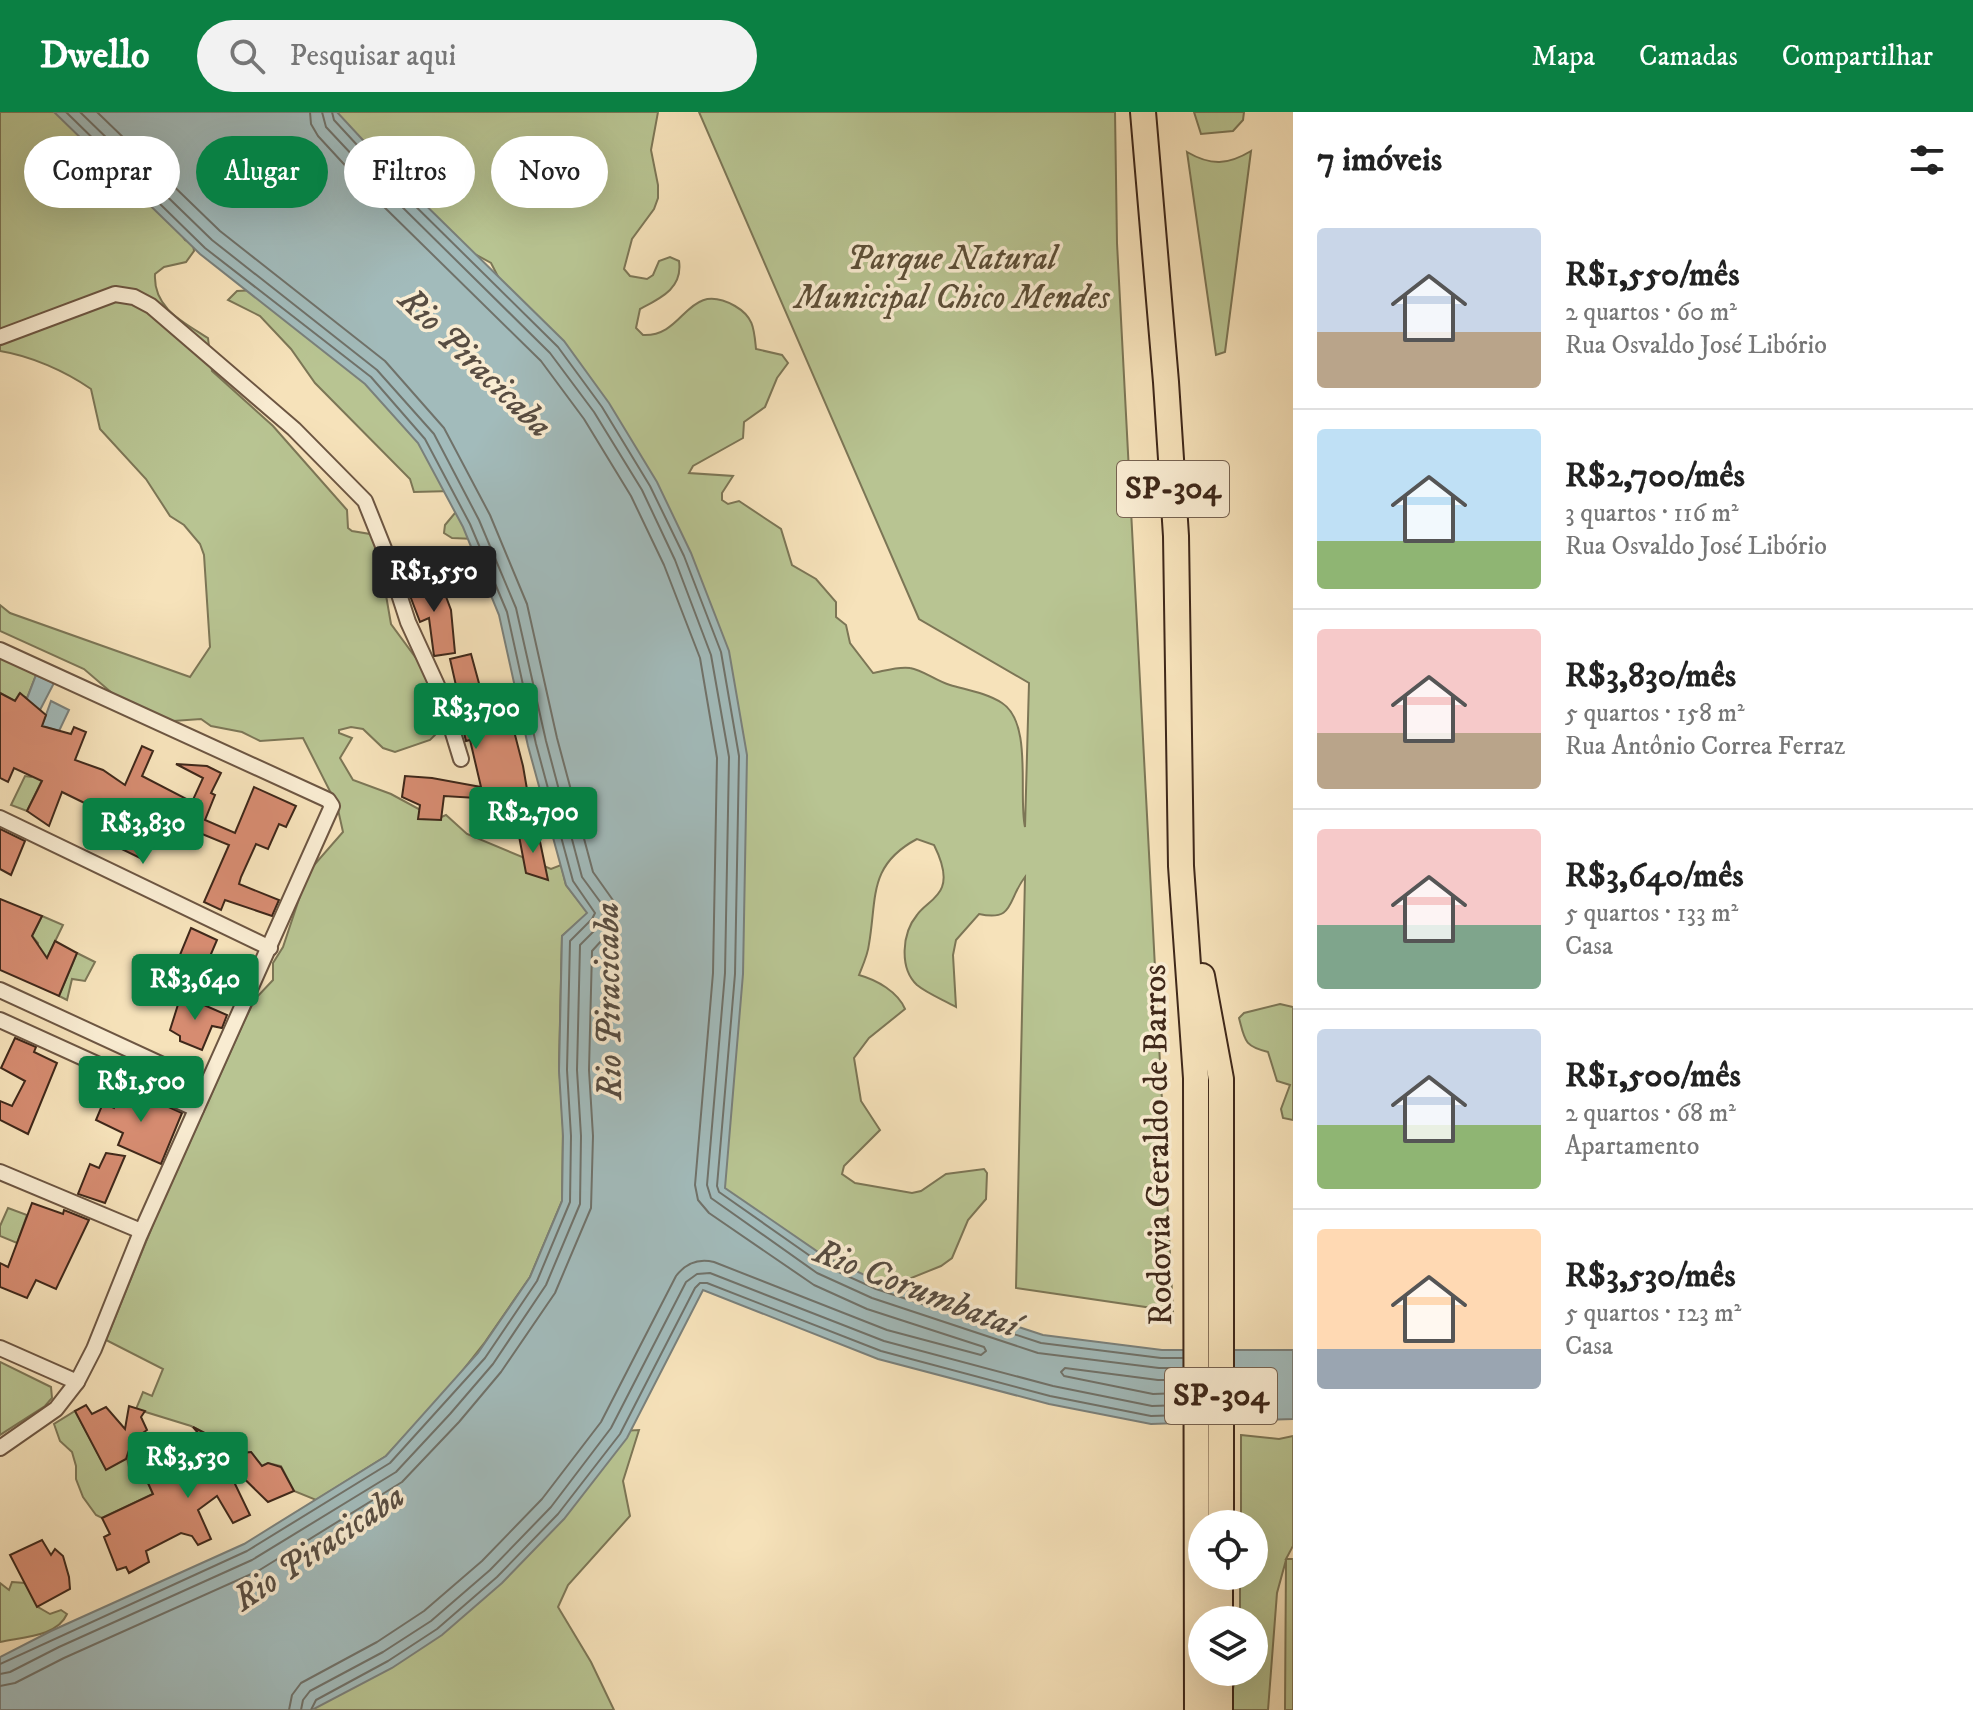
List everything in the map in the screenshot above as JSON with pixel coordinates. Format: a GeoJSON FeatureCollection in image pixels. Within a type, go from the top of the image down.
{"type":"FeatureCollection","features":[{"type":"Feature","properties":{"kind":"highway","name":"Rodovia Geraldo de Barros"},"geometry":{"type":"LineString","coordinates":[[1143,112],[1176,536],[1181,866],[1209,1325],[1209,1467],[1197,1710]]}},
{"type":"Feature","properties":{"kind":"highway","name":"Rodovia Geraldo de Barros"},"geometry":{"type":"LineString","coordinates":[[1209,1467],[1218,1510]]}},
{"type":"Feature","properties":{"kind":"highway"},"geometry":{"type":"LineString","coordinates":[[1220,1686],[1220,1710]]}},
{"type":"Feature","properties":{"kind":"street"},"geometry":{"type":"LineString","coordinates":[[0,337],[115,294],[134,297],[151,306],[294,429],[365,501],[408,622],[441,694],[461,759]]}},
{"type":"Feature","properties":{"kind":"street"},"geometry":{"type":"LineString","coordinates":[[0,650],[328,800],[332,806],[141,1231],[94,1349],[77,1382],[56,1409],[0,1448]]}},
{"type":"Feature","properties":{"kind":"street"},"geometry":{"type":"LineString","coordinates":[[0,818],[270,948]]}},
{"type":"Feature","properties":{"kind":"street"},"geometry":{"type":"LineString","coordinates":[[0,990],[206,1085]]}},
{"type":"Feature","properties":{"kind":"street"},"geometry":{"type":"LineString","coordinates":[[0,1020],[196,1109]]}},
{"type":"Feature","properties":{"kind":"street"},"geometry":{"type":"LineString","coordinates":[[0,1172],[141,1231]]}},
{"type":"Feature","properties":{"kind":"street"},"geometry":{"type":"LineString","coordinates":[[0,1348],[77,1382]]}},
{"type":"Feature","properties":{"kind":"green space"},"geometry":{"type":"Polygon","coordinates":[[[0,112],[106,112],[121,136],[24,136],[24,208],[165,208],[185,240],[193,244],[194,251],[186,262],[164,267],[155,274],[164,305],[180,320],[208,338],[212,371],[273,426],[347,510],[348,528],[376,535],[387,565],[383,578],[391,624],[424,669],[441,718],[439,731],[430,740],[395,752],[383,748],[363,729],[351,727],[339,730],[339,733],[352,738],[340,758],[353,780],[391,794],[437,819],[446,815],[467,834],[551,869],[561,865],[566,885],[588,913],[562,936],[559,1064],[563,1127],[562,1201],[530,1277],[448,1389],[386,1456],[316,1500],[294,1491],[281,1466],[268,1463],[262,1466],[251,1452],[243,1453],[191,1426],[136,1409],[143,1392],[152,1396],[163,1369],[106,1340],[154,1222],[242,1026],[255,999],[273,980],[273,963],[283,947],[308,872],[343,832],[337,805],[303,738],[260,741],[242,732],[211,726],[201,719],[173,721],[148,715],[134,703],[119,699],[84,669],[0,631],[0,605],[10,613],[190,677],[210,647],[204,555],[200,544],[184,525],[170,516],[146,479],[100,429],[91,389],[47,365],[0,351],[0,112]]]}},
{"type":"Feature","properties":{"kind":"green space","name":"Parque Natural Municipal Chico Mendes"},"geometry":{"type":"Polygon","coordinates":[[[313,112],[658,112],[651,150],[658,198],[654,209],[632,239],[624,269],[630,276],[647,279],[653,275],[659,261],[670,257],[679,261],[679,270],[678,278],[669,291],[640,309],[636,328],[643,335],[657,333],[669,328],[696,304],[706,299],[719,300],[735,306],[746,315],[753,330],[756,349],[782,355],[788,363],[777,378],[765,407],[744,422],[743,438],[693,466],[689,473],[733,476],[722,493],[722,500],[728,504],[739,501],[781,529],[792,565],[816,579],[836,602],[836,617],[846,625],[850,643],[873,673],[915,669],[945,683],[990,697],[1012,713],[1021,743],[1025,827],[1029,683],[919,619],[699,112],[1115,112],[1117,243],[1173,1311],[1016,1288],[1025,877],[1005,912],[991,916],[979,914],[956,940],[953,955],[956,1007],[917,985],[907,969],[905,950],[908,931],[920,911],[937,895],[944,877],[934,845],[917,839],[890,860],[882,872],[875,897],[868,948],[859,975],[886,988],[905,1009],[869,1038],[854,1058],[861,1101],[880,1130],[844,1166],[842,1174],[855,1183],[912,1193],[921,1191],[946,1174],[984,1169],[987,1173],[986,1199],[968,1220],[952,1258],[941,1266],[899,1283],[840,1276],[720,1190],[522,323],[491,263],[426,227],[407,208],[475,208],[475,136],[344,136],[344,144],[313,112]]]}},
{"type":"Feature","properties":{"kind":"green space"},"geometry":{"type":"Polygon","coordinates":[[[1194,112],[1244,112],[1243,120],[1233,131],[1201,134],[1194,112]]]}},
{"type":"Feature","properties":{"kind":"green space"},"geometry":{"type":"Polygon","coordinates":[[[1251,151],[1225,352],[1216,355],[1187,152],[1204,160],[1219,162],[1251,151]]]}},
{"type":"Feature","properties":{"kind":"green space"},"geometry":{"type":"Polygon","coordinates":[[[273,289],[300,311],[323,321],[340,336],[363,346],[384,380],[435,423],[497,527],[502,554],[498,566],[475,539],[452,538],[444,533],[445,525],[460,507],[452,491],[414,492],[410,479],[315,383],[291,349],[260,316],[228,300],[237,291],[273,289]]]}},
{"type":"Feature","properties":{"kind":"green space"},"geometry":{"type":"Polygon","coordinates":[[[0,657],[36,675],[27,698],[19,694],[15,701],[0,693],[0,657]]]}},
{"type":"Feature","properties":{"kind":"green space"},"geometry":{"type":"Polygon","coordinates":[[[36,768],[42,780],[27,811],[11,805],[25,776],[31,777],[36,768]]]}},
{"type":"Feature","properties":{"kind":"green space"},"geometry":{"type":"Polygon","coordinates":[[[42,916],[63,925],[47,958],[37,949],[38,943],[32,936],[42,916]]]}},
{"type":"Feature","properties":{"kind":"green space"},"geometry":{"type":"Polygon","coordinates":[[[77,953],[95,962],[85,981],[72,979],[67,1000],[59,996],[77,953]]]}},
{"type":"Feature","properties":{"kind":"green space"},"geometry":{"type":"Polygon","coordinates":[[[1280,1004],[1293,1007],[1293,1120],[1283,1118],[1281,1109],[1290,1085],[1277,1081],[1268,1052],[1250,1045],[1239,1018],[1244,1013],[1280,1004]]]}},
{"type":"Feature","properties":{"kind":"green space"},"geometry":{"type":"Polygon","coordinates":[[[8,1208],[27,1215],[17,1243],[0,1236],[0,1226],[8,1208]]]}},
{"type":"Feature","properties":{"kind":"green space"},"geometry":{"type":"Polygon","coordinates":[[[0,1362],[51,1387],[52,1398],[45,1406],[0,1435],[0,1362]]]}},
{"type":"Feature","properties":{"kind":"green space"},"geometry":{"type":"Polygon","coordinates":[[[75,1411],[106,1469],[127,1458],[129,1467],[140,1476],[143,1472],[153,1494],[102,1518],[96,1515],[83,1497],[76,1479],[72,1452],[60,1441],[54,1424],[75,1411]]]}},
{"type":"Feature","properties":{"kind":"green space"},"geometry":{"type":"Polygon","coordinates":[[[639,1430],[623,1481],[630,1516],[568,1585],[558,1607],[591,1662],[614,1710],[241,1710],[621,1431],[639,1430]]]}},
{"type":"Feature","properties":{"kind":"green space"},"geometry":{"type":"Polygon","coordinates":[[[1241,1435],[1279,1439],[1293,1436],[1293,1546],[1286,1559],[1293,1559],[1293,1710],[1285,1710],[1286,1560],[1277,1593],[1268,1710],[1228,1710],[1234,1686],[1268,1686],[1268,1606],[1240,1606],[1240,1590],[1268,1590],[1268,1510],[1241,1510],[1241,1435]]]}},
{"type":"Feature","properties":{"kind":"green space"},"geometry":{"type":"Polygon","coordinates":[[[12,1582],[25,1583],[38,1607],[50,1614],[61,1610],[67,1614],[62,1622],[38,1635],[0,1642],[0,1583],[9,1590],[12,1582]]]}},
{"type":"Feature","properties":{"kind":"water","name":"Rio Piracicaba"},"geometry":{"type":"Polygon","coordinates":[[[54,112],[337,112],[359,136],[344,136],[344,208],[429,208],[564,341],[609,403],[657,482],[691,553],[729,651],[747,755],[743,974],[725,1188],[827,1258],[878,1281],[1043,1335],[1162,1350],[1293,1350],[1293,1419],[1151,1424],[1049,1404],[878,1359],[703,1290],[627,1438],[564,1519],[502,1583],[442,1635],[392,1668],[312,1710],[0,1710],[0,1657],[244,1544],[386,1456],[478,1353],[530,1277],[562,1201],[563,1136],[559,1071],[562,936],[587,913],[566,885],[528,746],[499,615],[463,527],[418,443],[365,384],[200,254],[153,208],[180,208],[180,136],[79,136],[54,112]]]}},
{"type":"Feature","properties":{"kind":"water"},"geometry":{"type":"Polygon","coordinates":[[[36,675],[54,683],[40,710],[25,704],[36,675]]]}},
{"type":"Feature","properties":{"kind":"water"},"geometry":{"type":"Polygon","coordinates":[[[51,701],[69,710],[59,731],[42,726],[51,701]]]}},
{"type":"Feature","properties":{"kind":"building"},"geometry":{"type":"Polygon","coordinates":[[[439,578],[451,610],[455,653],[434,656],[429,618],[420,622],[406,585],[439,578]]]}},
{"type":"Feature","properties":{"kind":"building"},"geometry":{"type":"Polygon","coordinates":[[[471,654],[483,698],[504,693],[529,801],[444,796],[441,820],[418,819],[420,805],[402,797],[405,776],[481,787],[470,740],[466,741],[461,721],[464,721],[450,659],[471,654]]]}},
{"type":"Feature","properties":{"kind":"building"},"geometry":{"type":"Polygon","coordinates":[[[0,693],[15,701],[20,693],[46,715],[42,726],[71,734],[74,727],[86,732],[75,760],[103,770],[125,785],[142,746],[153,751],[142,776],[192,802],[203,778],[176,764],[207,766],[221,773],[211,793],[215,795],[205,820],[235,833],[254,787],[296,806],[286,827],[279,824],[268,849],[256,844],[239,884],[279,900],[272,916],[225,900],[221,910],[204,902],[229,845],[173,822],[159,820],[142,859],[97,837],[107,814],[62,792],[49,826],[27,811],[42,781],[14,768],[8,782],[0,778],[0,693]]]}},
{"type":"Feature","properties":{"kind":"building"},"geometry":{"type":"Polygon","coordinates":[[[0,829],[25,841],[11,875],[0,869],[0,829]]]}},
{"type":"Feature","properties":{"kind":"building"},"geometry":{"type":"Polygon","coordinates":[[[538,832],[548,880],[526,873],[519,836],[538,832]]]}},
{"type":"Feature","properties":{"kind":"building"},"geometry":{"type":"Polygon","coordinates":[[[0,899],[42,916],[32,936],[47,958],[55,941],[77,953],[59,996],[0,970],[0,899]]]}},
{"type":"Feature","properties":{"kind":"building"},"geometry":{"type":"Polygon","coordinates":[[[191,928],[217,940],[208,961],[235,973],[239,965],[248,969],[242,982],[230,985],[221,980],[218,987],[169,991],[168,984],[191,928]]]}},
{"type":"Feature","properties":{"kind":"building"},"geometry":{"type":"Polygon","coordinates":[[[181,995],[227,1015],[222,1028],[212,1026],[202,1050],[180,1041],[180,1036],[170,1030],[181,995]]]}},
{"type":"Feature","properties":{"kind":"building"},"geometry":{"type":"Polygon","coordinates":[[[15,1038],[36,1047],[34,1052],[57,1063],[28,1134],[0,1120],[0,1101],[12,1106],[25,1081],[1,1068],[15,1038]]]}},
{"type":"Feature","properties":{"kind":"building"},"geometry":{"type":"Polygon","coordinates":[[[122,1086],[182,1113],[161,1164],[118,1145],[123,1133],[96,1120],[103,1103],[114,1108],[122,1086]]]}},
{"type":"Feature","properties":{"kind":"building"},"geometry":{"type":"Polygon","coordinates":[[[106,1153],[125,1156],[105,1203],[78,1194],[90,1164],[99,1168],[106,1153]]]}},
{"type":"Feature","properties":{"kind":"building"},"geometry":{"type":"Polygon","coordinates":[[[32,1203],[63,1214],[64,1210],[89,1220],[56,1289],[36,1280],[27,1298],[0,1287],[0,1263],[8,1267],[32,1203]]]}},
{"type":"Feature","properties":{"kind":"building"},"geometry":{"type":"Polygon","coordinates":[[[86,1405],[92,1414],[106,1407],[125,1429],[129,1406],[145,1411],[141,1417],[147,1430],[129,1443],[126,1459],[106,1470],[75,1411],[86,1405]]]}},
{"type":"Feature","properties":{"kind":"building"},"geometry":{"type":"Polygon","coordinates":[[[193,1427],[243,1453],[251,1452],[262,1466],[268,1463],[281,1467],[294,1491],[268,1502],[222,1457],[250,1515],[233,1523],[217,1496],[198,1510],[211,1539],[198,1545],[192,1536],[181,1533],[146,1551],[149,1562],[129,1573],[126,1567],[117,1570],[104,1537],[110,1534],[102,1518],[153,1494],[143,1472],[183,1458],[204,1440],[193,1427]]]}},
{"type":"Feature","properties":{"kind":"building"},"geometry":{"type":"Polygon","coordinates":[[[42,1540],[51,1555],[55,1549],[63,1556],[70,1589],[37,1607],[10,1555],[42,1540]]]}},
{"type":"Feature","properties":{"kind":"water label","name":"Rio Corumbataí"},"geometry":{"type":"Point","coordinates":[916,1289]}}]}
